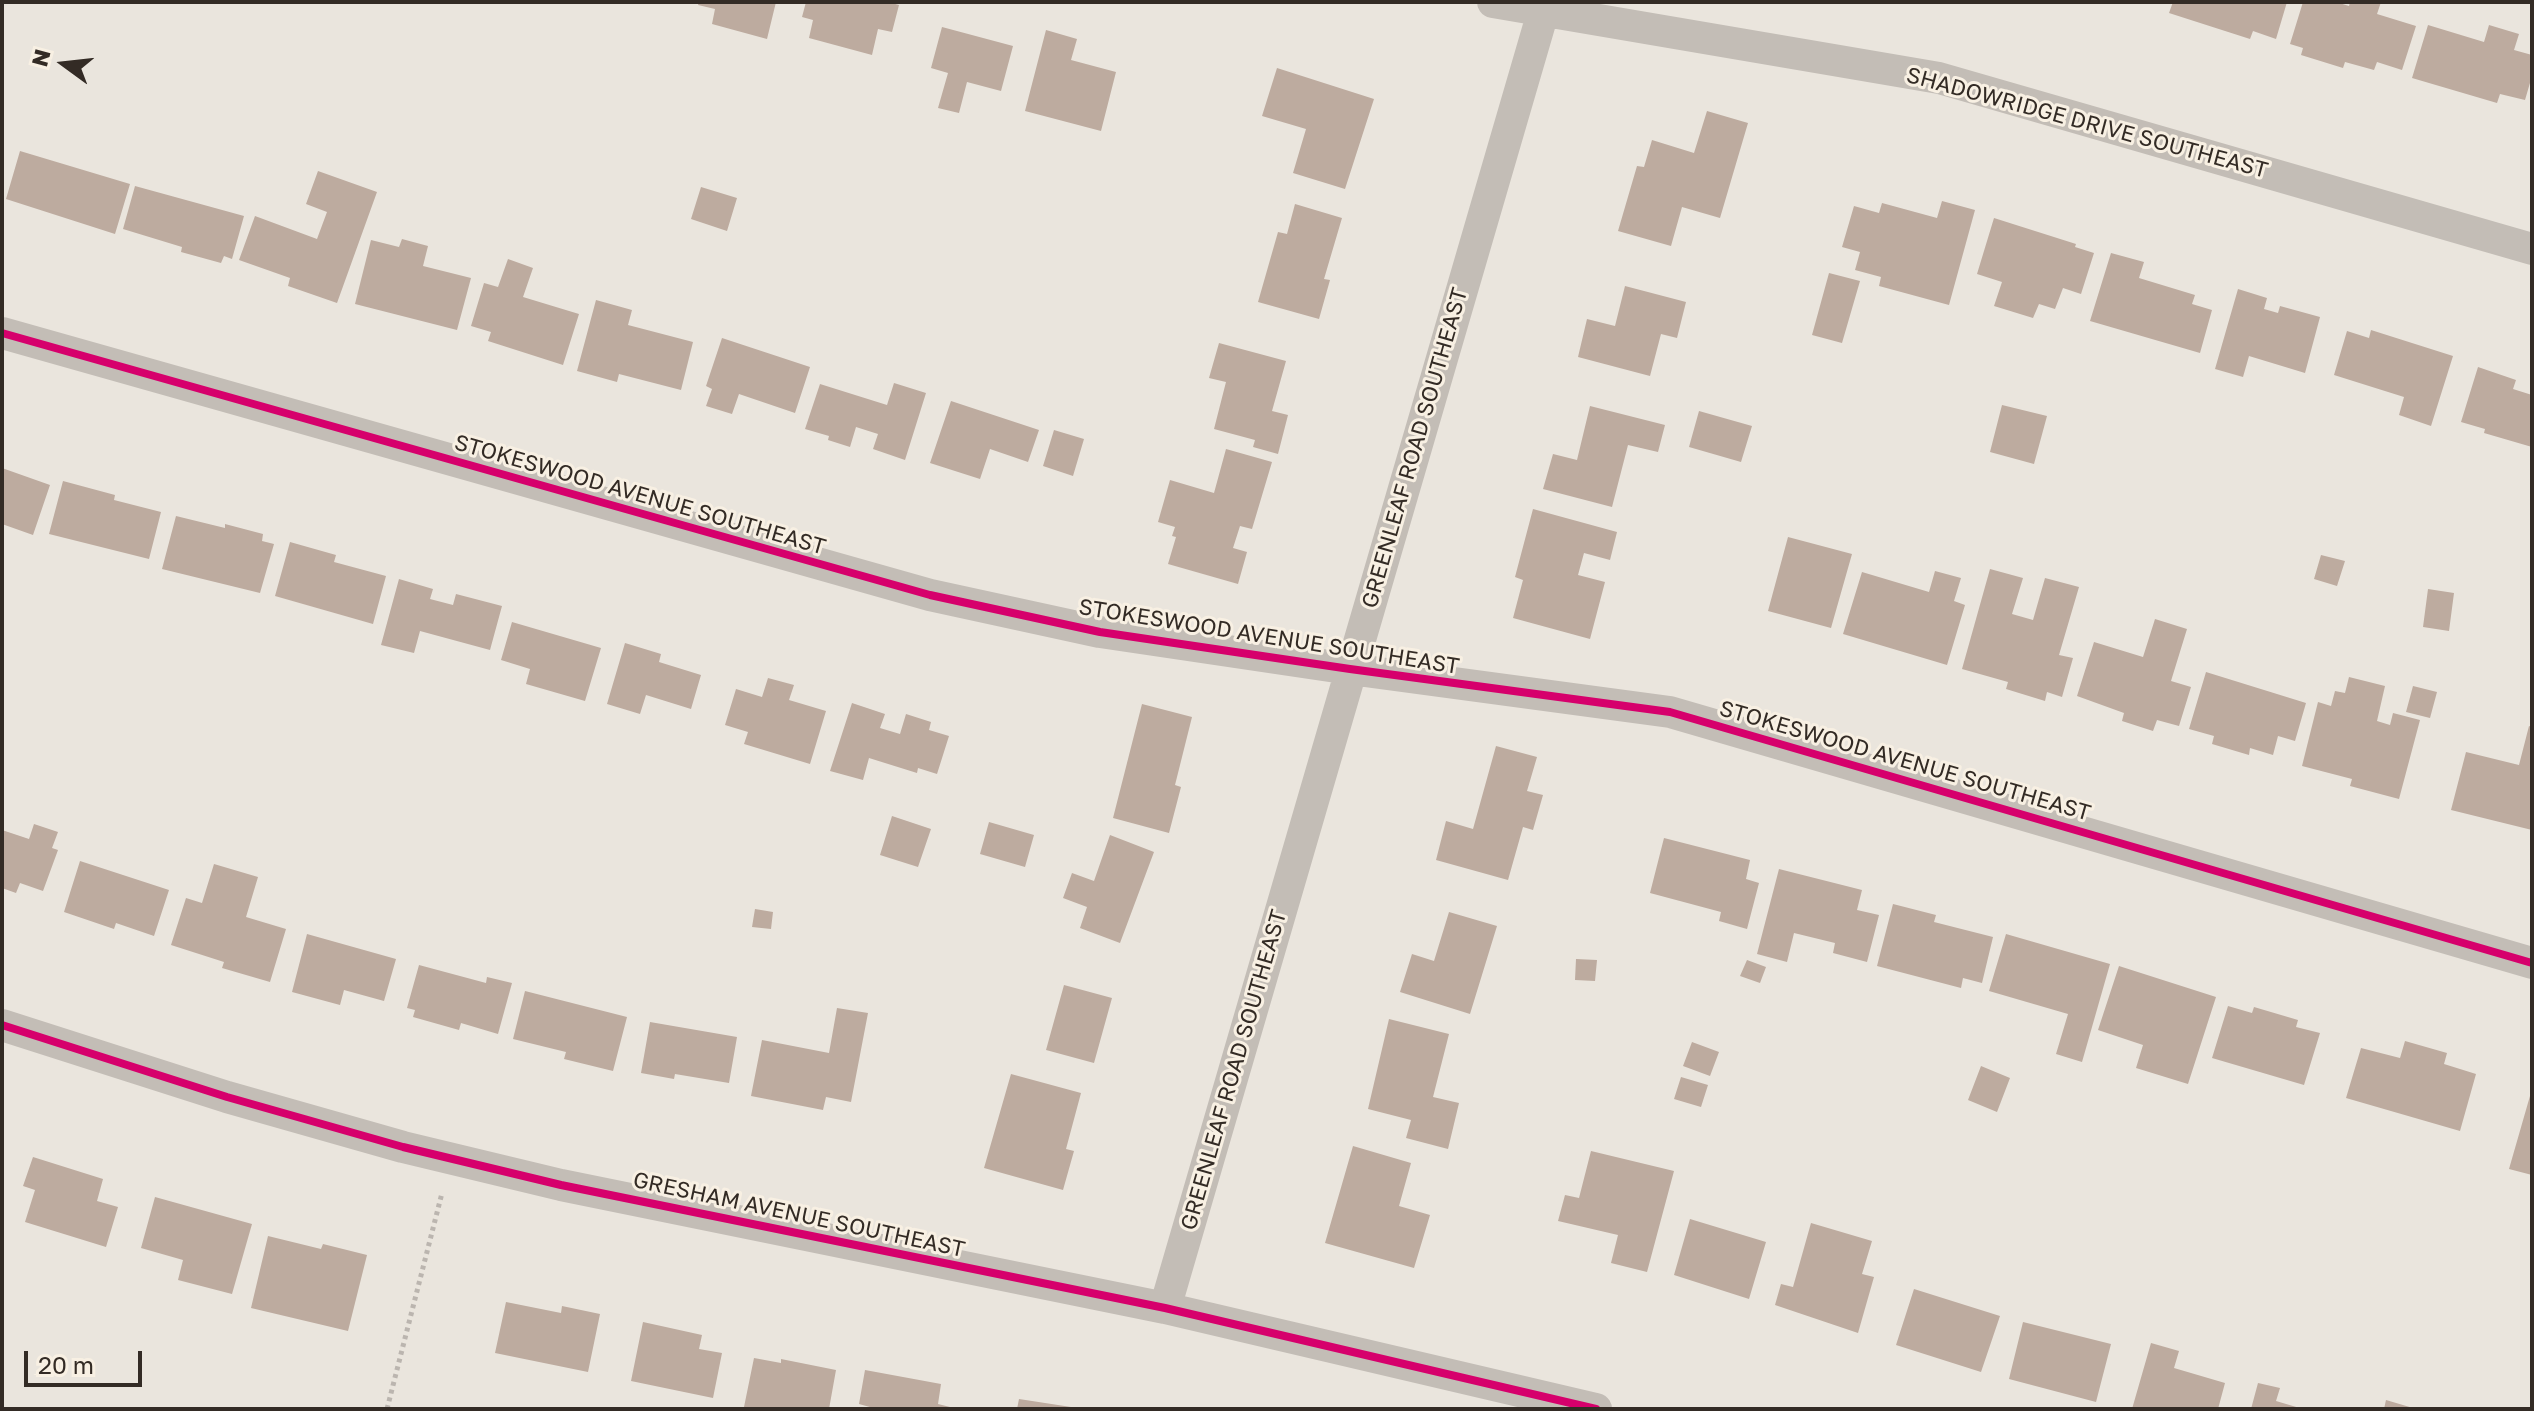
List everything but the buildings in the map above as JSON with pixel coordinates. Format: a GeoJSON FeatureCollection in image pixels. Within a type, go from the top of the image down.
{"type":"FeatureCollection","features":[{"type":"Feature","properties":{"kind":"street","name":"SHADOWRIDGE DRIVE SOUTHEAST"},"geometry":{"type":"LineString","coordinates":[[1493,2],[1545,5],[1939,78],[2532,249]]}},
{"type":"Feature","properties":{"kind":"street","name":"GREENLEAF ROAD SOUTHEAST"},"geometry":{"type":"LineString","coordinates":[[1165,1308],[1545,5]]}},
{"type":"Feature","properties":{"kind":"street","name":"STOKESWOOD AVENUE SOUTHEAST"},"geometry":{"type":"LineString","coordinates":[[2,333],[930,595],[1100,632],[1670,712],[2532,963]]}},
{"type":"Feature","properties":{"kind":"street","name":"GRESHAM AVENUE SOUTHEAST"},"geometry":{"type":"LineString","coordinates":[[2,1025],[227,1097],[450,1158],[577,1188],[1165,1308],[1596,1409]]}},
{"type":"Feature","properties":{"kind":"path"},"geometry":{"type":"LineString","coordinates":[[387,1409],[450,1158]]}},
{"type":"Feature","properties":{"kind":"cycle path"},"geometry":{"type":"LineString","coordinates":[[2,333],[930,595],[1100,632],[1670,712],[2532,963]]}},
{"type":"Feature","properties":{"kind":"cycle path"},"geometry":{"type":"LineString","coordinates":[[2,1025],[227,1097],[403,1147],[561,1185],[1165,1308],[1596,1409]]}}]}
